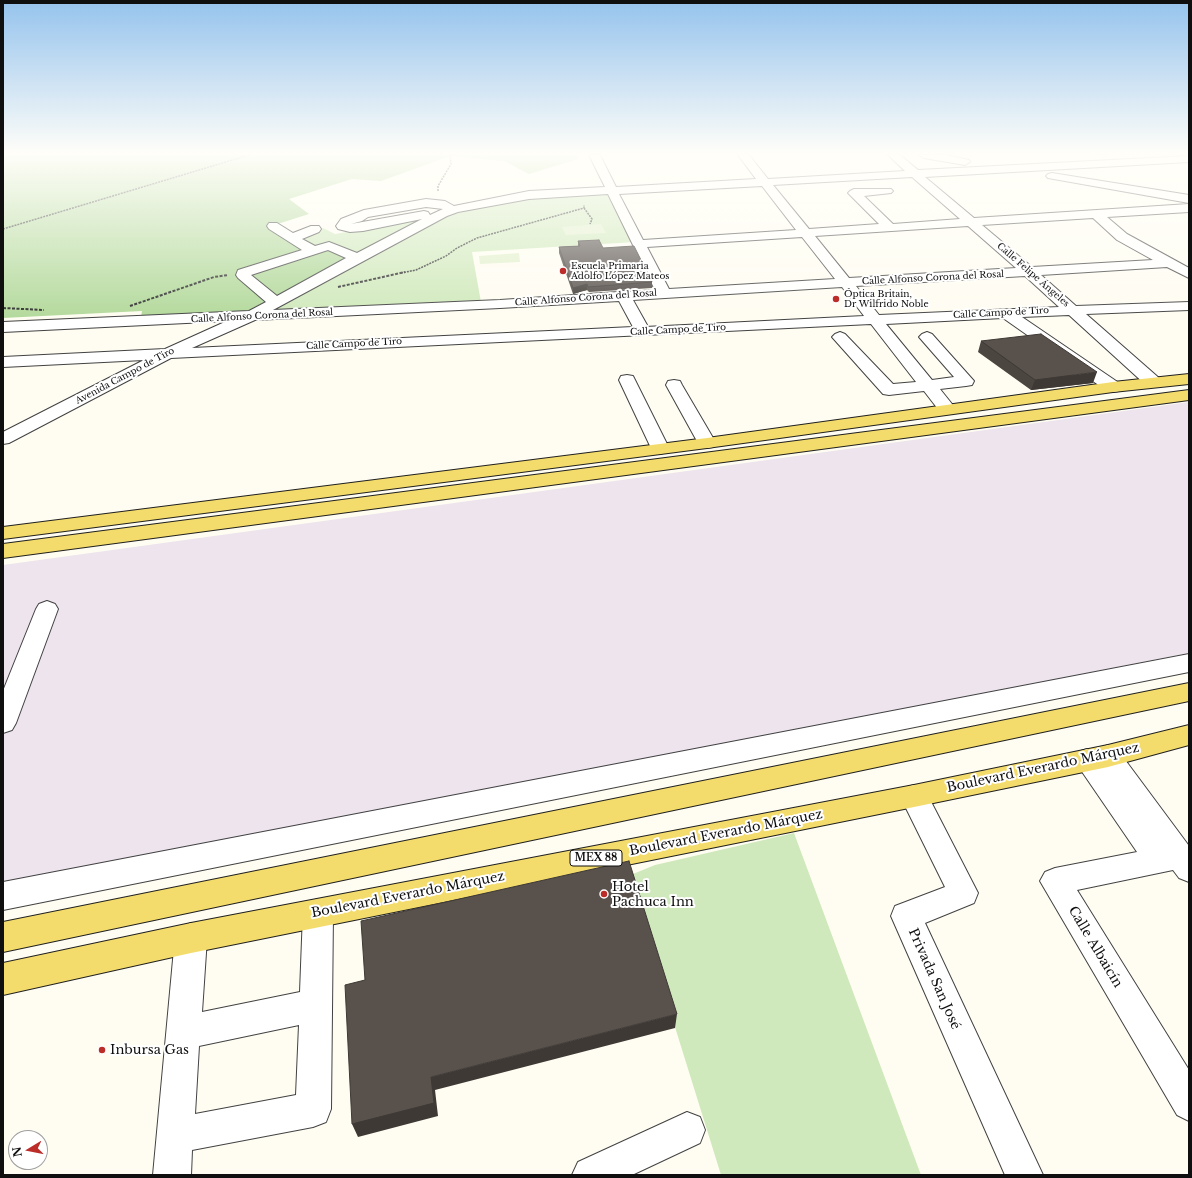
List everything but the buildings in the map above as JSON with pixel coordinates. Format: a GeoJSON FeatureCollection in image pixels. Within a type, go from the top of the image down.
{"type":"FeatureCollection","features":[{"type":"Feature","properties":{"kind":"main road"},"geometry":{"type":"LineString","coordinates":[[3,533],[660,448],[687,453],[707,443],[947,409],[1153,382],[1189,379]]}},
{"type":"Feature","properties":{"kind":"main road"},"geometry":{"type":"LineString","coordinates":[[3,551],[416,498],[687,453],[1189,395]]}},
{"type":"Feature","properties":{"kind":"main road"},"geometry":{"type":"LineString","coordinates":[[3,937],[1189,692]]}},
{"type":"Feature","properties":{"kind":"main road","name":"Boulevard Everardo Márquez"},"geometry":{"type":"LineString","coordinates":[[3,979],[191,938],[914,796],[1097,758],[1189,735]]}},
{"type":"Feature","properties":{"kind":"street"},"geometry":{"type":"LineString","coordinates":[[428,210],[364,214],[358,218],[345,222],[342,226],[350,228],[363,227],[439,210]]}},
{"type":"Feature","properties":{"kind":"street"},"geometry":{"type":"LineString","coordinates":[[249,317],[441,210]]}},
{"type":"Feature","properties":{"kind":"street"},"geometry":{"type":"LineString","coordinates":[[621,210],[664,293]]}},
{"type":"Feature","properties":{"kind":"street"},"geometry":{"type":"LineString","coordinates":[[787,210],[947,409]]}},
{"type":"Feature","properties":{"kind":"street"},"geometry":{"type":"LineString","coordinates":[[871,210],[890,228]]}},
{"type":"Feature","properties":{"kind":"street","name":"Calle Felipe Ángeles"},"geometry":{"type":"LineString","coordinates":[[957,210],[1153,382]]}},
{"type":"Feature","properties":{"kind":"street"},"geometry":{"type":"LineString","coordinates":[[639,244],[1150,210]]}},
{"type":"Feature","properties":{"kind":"street"},"geometry":{"type":"LineString","coordinates":[[1096,214],[1122,237],[1189,274]]}},
{"type":"Feature","properties":{"kind":"street"},"geometry":{"type":"LineString","coordinates":[[273,226],[313,251]]}},
{"type":"Feature","properties":{"kind":"street"},"geometry":{"type":"LineString","coordinates":[[292,238],[315,229]]}},
{"type":"Feature","properties":{"kind":"street"},"geometry":{"type":"LineString","coordinates":[[275,302],[243,275],[243,273],[328,246],[357,258]]}},
{"type":"Feature","properties":{"kind":"street","name":"Calle Alfonso Corona del Rosal"},"geometry":{"type":"LineString","coordinates":[[3,327],[249,317],[1168,263]]}},
{"type":"Feature","properties":{"kind":"street"},"geometry":{"type":"LineString","coordinates":[[623,295],[639,325]]}},
{"type":"Feature","properties":{"kind":"street","name":"Calle Campo de Tiro"},"geometry":{"type":"LineString","coordinates":[[185,345],[310,342],[590,330],[1068,306],[1189,297]]}},
{"type":"Feature","properties":{"kind":"street","name":"Calle Campo de Tiro"},"geometry":{"type":"LineString","coordinates":[[590,330],[639,325],[872,316],[1006,313],[1068,306],[1189,306]]}},
{"type":"Feature","properties":{"kind":"street"},"geometry":{"type":"LineString","coordinates":[[1006,313],[1113,387]]}},
{"type":"Feature","properties":{"kind":"street","name":"Avenida Campo de Tiro"},"geometry":{"type":"LineString","coordinates":[[3,440],[185,345],[249,317]]}},
{"type":"Feature","properties":{"kind":"street"},"geometry":{"type":"LineString","coordinates":[[840,337],[889,390],[966,382],[927,337]]}},
{"type":"Feature","properties":{"kind":"street","name":"Calle Campo de Tiro"},"geometry":{"type":"LineString","coordinates":[[3,362],[167,354],[310,342]]}},
{"type":"Feature","properties":{"kind":"street"},"geometry":{"type":"LineString","coordinates":[[3,354],[78,350],[92,358]]}},
{"type":"Feature","properties":{"kind":"street"},"geometry":{"type":"LineString","coordinates":[[627,380],[660,448]]}},
{"type":"Feature","properties":{"kind":"street"},"geometry":{"type":"LineString","coordinates":[[674,385],[707,443]]}},
{"type":"Feature","properties":{"kind":"street"},"geometry":{"type":"LineString","coordinates":[[3,723],[47,609]]}},
{"type":"Feature","properties":{"kind":"street"},"geometry":{"type":"LineString","coordinates":[[3,896],[1189,663]]}},
{"type":"Feature","properties":{"kind":"street","name":"Calle Albaicín"},"geometry":{"type":"LineString","coordinates":[[1097,758],[1176,862],[1056,881],[1189,1103]]}},
{"type":"Feature","properties":{"kind":"street","name":"Privada San José"},"geometry":{"type":"LineString","coordinates":[[914,796],[963,893],[906,916],[1024,1175]]}},
{"type":"Feature","properties":{"kind":"street"},"geometry":{"type":"LineString","coordinates":[[174,1136],[313,1109],[318,913]]}},
{"type":"Feature","properties":{"kind":"street"},"geometry":{"type":"LineString","coordinates":[[172,1175],[191,938]]}},
{"type":"Feature","properties":{"kind":"street"},"geometry":{"type":"LineString","coordinates":[[183,1033],[315,1005]]}},
{"type":"Feature","properties":{"kind":"street"},"geometry":{"type":"LineString","coordinates":[[593,1175],[687,1130]]}},
{"type":"Feature","properties":{"kind":"path"},"geometry":{"type":"LineString","coordinates":[[3,229],[67,210]]}},
{"type":"Feature","properties":{"kind":"path"},"geometry":{"type":"LineString","coordinates":[[336,287],[416,270],[446,256],[457,248],[477,238],[577,210]]}},
{"type":"Feature","properties":{"kind":"path"},"geometry":{"type":"LineString","coordinates":[[585,210],[592,219],[590,224]]}},
{"type":"Feature","properties":{"kind":"path"},"geometry":{"type":"LineString","coordinates":[[128,307],[214,277],[243,273]]}},
{"type":"Feature","properties":{"kind":"shaded area"},"geometry":{"type":"Polygon","coordinates":[[[1189,402],[1189,653],[3,885],[3,565],[1189,402]]]}},
{"type":"Feature","properties":{"kind":"green space"},"geometry":{"type":"Polygon","coordinates":[[[3,210],[304,210],[309,214],[268,227],[305,252],[246,270],[266,301],[246,312],[141,317],[142,311],[3,318],[3,210]]]}},
{"type":"Feature","properties":{"kind":"green space"},"geometry":{"type":"Polygon","coordinates":[[[470,210],[618,210],[635,242],[472,252],[481,302],[257,314],[431,222],[470,210]]]}},
{"type":"Feature","properties":{"kind":"green space"},"geometry":{"type":"Polygon","coordinates":[[[418,220],[422,222],[359,254],[331,242],[314,246],[299,236],[323,228],[335,234],[418,220]]]}},
{"type":"Feature","properties":{"kind":"green space"},"geometry":{"type":"Polygon","coordinates":[[[601,224],[606,233],[566,235],[562,227],[601,224]]]}},
{"type":"Feature","properties":{"kind":"green space"},"geometry":{"type":"Polygon","coordinates":[[[325,249],[347,259],[276,297],[249,273],[325,249]]]}},
{"type":"Feature","properties":{"kind":"green space"},"geometry":{"type":"Polygon","coordinates":[[[519,253],[520,262],[480,264],[479,256],[519,253]]]}},
{"type":"Feature","properties":{"kind":"green space"},"geometry":{"type":"Polygon","coordinates":[[[794,833],[921,1175],[721,1175],[628,876],[655,865],[794,833]]]}},
{"type":"Feature","properties":{"kind":"place","name":"Escuela Primaria Adolfo López Mateos"},"geometry":{"type":"Point","coordinates":[563,271]}},
{"type":"Feature","properties":{"kind":"place","name":"Óptica Britain, Dr Wilfrido Noble"},"geometry":{"type":"Point","coordinates":[836,299]}},
{"type":"Feature","properties":{"kind":"place","name":"Hotel Pachuca Inn"},"geometry":{"type":"Point","coordinates":[604,894]}},
{"type":"Feature","properties":{"kind":"place","name":"Inbursa Gas"},"geometry":{"type":"Point","coordinates":[102,1050]}}]}
